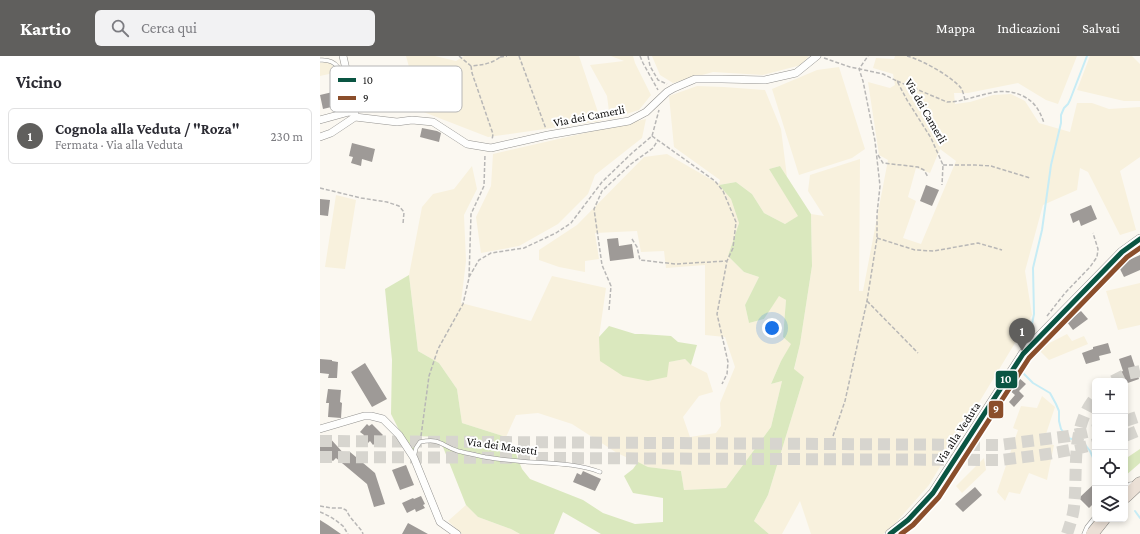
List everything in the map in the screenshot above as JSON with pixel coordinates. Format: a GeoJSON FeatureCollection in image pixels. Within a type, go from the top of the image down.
{"type":"FeatureCollection","features":[{"type":"Feature","properties":{"kind":"highway"},"geometry":{"type":"LineString","coordinates":[[1128,494],[1140,483]]}},
{"type":"Feature","properties":{"kind":"highway"},"geometry":{"type":"LineString","coordinates":[[1092,534],[1102,522]]}},
{"type":"Feature","properties":{"kind":"street"},"geometry":{"type":"LineString","coordinates":[[343,56],[346,66]]}},
{"type":"Feature","properties":{"kind":"street","name":"Via dei Camerli"},"geometry":{"type":"LineString","coordinates":[[320,120],[349,112],[397,122],[412,120],[433,122],[467,144],[488,148],[548,135],[629,121],[646,112],[674,88],[695,79],[773,79],[796,73],[818,56]]}},
{"type":"Feature","properties":{"kind":"street"},"geometry":{"type":"LineString","coordinates":[[320,137],[331,133],[346,124],[355,113]]}},
{"type":"Feature","properties":{"kind":"street","name":"Via alla Veduta"},"geometry":{"type":"LineString","coordinates":[[890,534],[908,520],[933,493],[1023,354],[1122,252],[1140,239]]}},
{"type":"Feature","properties":{"kind":"street"},"geometry":{"type":"LineString","coordinates":[[320,429],[364,416],[383,419],[399,435],[414,458],[440,522],[457,534]]}},
{"type":"Feature","properties":{"kind":"lane"},"geometry":{"type":"LineString","coordinates":[[320,60],[329,60],[336,66]]}},
{"type":"Feature","properties":{"kind":"lane","name":"Via dei Masetti"},"geometry":{"type":"LineString","coordinates":[[420,442],[431,440],[441,442],[457,450],[485,456],[518,461],[566,464],[600,472]]}},
{"type":"Feature","properties":{"kind":"lane"},"geometry":{"type":"LineString","coordinates":[[414,458],[416,448],[420,442]]}},
{"type":"Feature","properties":{"kind":"lane"},"geometry":{"type":"LineString","coordinates":[[1128,486],[1130,484],[1140,483]]}},
{"type":"Feature","properties":{"kind":"lane"},"geometry":{"type":"LineString","coordinates":[[1084,534],[1092,521]]}},
{"type":"Feature","properties":{"kind":"path"},"geometry":{"type":"LineString","coordinates":[[420,442],[429,376],[438,349],[463,304],[468,278],[471,214],[484,186],[488,148],[493,134],[472,73],[471,66],[460,56]]}},
{"type":"Feature","properties":{"kind":"path"},"geometry":{"type":"LineString","coordinates":[[471,66],[479,66],[493,62],[500,57],[507,56]]}},
{"type":"Feature","properties":{"kind":"path"},"geometry":{"type":"LineString","coordinates":[[520,56],[548,135]]}},
{"type":"Feature","properties":{"kind":"path"},"geometry":{"type":"LineString","coordinates":[[468,278],[479,260],[491,253],[524,248],[556,233],[571,223],[602,182],[652,136],[661,98],[640,56]]}},
{"type":"Feature","properties":{"kind":"path"},"geometry":{"type":"LineString","coordinates":[[648,56],[650,66],[658,80],[674,88]]}},
{"type":"Feature","properties":{"kind":"path","name":"Via dei Camerli"},"geometry":{"type":"LineString","coordinates":[[818,56],[850,67],[883,74],[897,81],[931,138],[943,165],[942,185]]}},
{"type":"Feature","properties":{"kind":"path"},"geometry":{"type":"LineString","coordinates":[[833,436],[845,401],[867,301],[877,238],[877,214],[880,186],[876,142],[860,69],[868,56]]}},
{"type":"Feature","properties":{"kind":"path"},"geometry":{"type":"LineString","coordinates":[[907,56],[947,75],[962,89],[966,100]]}},
{"type":"Feature","properties":{"kind":"path"},"geometry":{"type":"LineString","coordinates":[[897,81],[947,102],[966,100],[989,93],[1004,91],[1018,94],[1028,99],[1040,111],[1044,122]]}},
{"type":"Feature","properties":{"kind":"path"},"geometry":{"type":"LineString","coordinates":[[652,136],[715,181],[723,192],[736,222],[733,248],[727,261],[717,314],[728,362],[727,374],[722,384]]}},
{"type":"Feature","properties":{"kind":"path"},"geometry":{"type":"LineString","coordinates":[[609,310],[611,286],[602,265],[594,209],[602,191],[631,164],[653,148],[658,140]]}},
{"type":"Feature","properties":{"kind":"path"},"geometry":{"type":"LineString","coordinates":[[877,154],[883,163],[918,167],[924,170],[928,177]]}},
{"type":"Feature","properties":{"kind":"path"},"geometry":{"type":"LineString","coordinates":[[943,165],[976,164],[991,166],[1030,178]]}},
{"type":"Feature","properties":{"kind":"path"},"geometry":{"type":"LineString","coordinates":[[320,188],[399,206],[404,212],[403,224]]}},
{"type":"Feature","properties":{"kind":"path"},"geometry":{"type":"LineString","coordinates":[[1044,321],[1065,293],[1090,267],[1097,256],[1098,249],[1093,233]]}},
{"type":"Feature","properties":{"kind":"path"},"geometry":{"type":"LineString","coordinates":[[877,238],[915,250],[934,251],[978,243],[1002,250]]}},
{"type":"Feature","properties":{"kind":"path"},"geometry":{"type":"LineString","coordinates":[[632,239],[640,260],[674,264],[727,261]]}},
{"type":"Feature","properties":{"kind":"path"},"geometry":{"type":"LineString","coordinates":[[867,301],[918,353]]}},
{"type":"Feature","properties":{"kind":"path"},"geometry":{"type":"LineString","coordinates":[[320,506],[341,508],[346,510],[363,534]]}},
{"type":"Feature","properties":{"kind":"path"},"geometry":{"type":"LineString","coordinates":[[320,512],[328,515],[344,527],[348,534]]}},
{"type":"Feature","properties":{"kind":"shaded area"},"geometry":{"type":"Polygon","coordinates":[[[406,56],[435,56],[456,61],[464,56],[579,56],[601,121],[488,137],[424,112],[462,112],[462,66],[409,66],[406,56]]]}},
{"type":"Feature","properties":{"kind":"shaded area"},"geometry":{"type":"Polygon","coordinates":[[[611,56],[633,56],[651,95],[639,110],[610,119],[607,96],[590,65],[624,61],[611,56]]]}},
{"type":"Feature","properties":{"kind":"shaded area"},"geometry":{"type":"Polygon","coordinates":[[[652,56],[809,56],[801,65],[763,75],[713,72],[673,83],[660,75],[652,56]]]}},
{"type":"Feature","properties":{"kind":"shaded area"},"geometry":{"type":"Polygon","coordinates":[[[895,56],[1077,56],[1058,104],[1046,100],[1018,83],[968,93],[954,93],[955,104],[970,102],[993,95],[1011,94],[1025,101],[1039,123],[1070,132],[1077,103],[1092,103],[1109,109],[1140,107],[1140,157],[1120,171],[1136,230],[1120,235],[1088,172],[1080,168],[1077,190],[1043,205],[1025,271],[1032,315],[929,485],[891,528],[883,534],[811,534],[800,501],[782,534],[769,534],[754,521],[768,495],[804,377],[794,370],[800,344],[812,266],[811,214],[824,216],[808,191],[810,175],[860,159],[859,291],[863,291],[888,160],[879,155],[868,82],[890,88],[895,85],[893,74],[873,68],[876,58],[894,59],[895,56]],[[940,149],[930,173],[916,168],[908,197],[916,201],[903,238],[921,244],[956,161],[940,149]]]}},
{"type":"Feature","properties":{"kind":"shaded area"},"geometry":{"type":"Polygon","coordinates":[[[1090,56],[1132,56],[1140,64],[1140,101],[1124,101],[1077,90],[1090,56]]]}},
{"type":"Feature","properties":{"kind":"shaded area"},"geometry":{"type":"Polygon","coordinates":[[[329,62],[333,66],[330,66],[330,74],[320,76],[320,63],[329,62]]]}},
{"type":"Feature","properties":{"kind":"shaded area"},"geometry":{"type":"Polygon","coordinates":[[[839,67],[865,149],[852,158],[799,175],[772,89],[817,70],[839,67]]]}},
{"type":"Feature","properties":{"kind":"shaded area"},"geometry":{"type":"Polygon","coordinates":[[[697,86],[765,90],[781,129],[787,177],[780,166],[769,169],[799,216],[785,224],[764,213],[752,194],[736,182],[719,185],[731,199],[739,223],[728,256],[744,272],[759,277],[745,305],[749,323],[764,319],[779,295],[786,300],[783,337],[792,344],[781,361],[771,384],[782,381],[771,427],[726,488],[684,490],[681,471],[648,467],[617,453],[572,424],[538,413],[516,415],[506,437],[462,423],[457,389],[439,363],[418,351],[409,275],[422,207],[433,194],[454,189],[472,166],[477,189],[464,215],[466,261],[461,303],[531,321],[552,276],[606,288],[599,337],[668,362],[685,359],[691,365],[707,373],[713,392],[699,396],[683,417],[690,437],[716,433],[721,426],[720,403],[735,367],[725,337],[705,335],[705,265],[666,268],[664,251],[641,252],[637,231],[595,233],[599,259],[585,261],[585,272],[559,267],[539,260],[539,250],[577,225],[644,157],[667,154],[719,184],[720,180],[674,147],[669,96],[697,86]]]}},
{"type":"Feature","properties":{"kind":"shaded area"},"geometry":{"type":"Polygon","coordinates":[[[646,119],[642,138],[595,175],[588,194],[558,224],[519,246],[481,253],[476,217],[491,186],[493,154],[646,119]]]}},
{"type":"Feature","properties":{"kind":"shaded area"},"geometry":{"type":"Polygon","coordinates":[[[336,195],[356,200],[345,269],[325,267],[336,195]]]}},
{"type":"Feature","properties":{"kind":"shaded area"},"geometry":{"type":"Polygon","coordinates":[[[1140,283],[1140,325],[1118,330],[1106,291],[1140,283]]]}},
{"type":"Feature","properties":{"kind":"shaded area"},"geometry":{"type":"Polygon","coordinates":[[[1067,334],[1072,341],[1084,336],[1088,344],[1049,360],[1038,349],[1067,334]]]}},
{"type":"Feature","properties":{"kind":"shaded area"},"geometry":{"type":"Polygon","coordinates":[[[1042,396],[1055,407],[1043,443],[1054,445],[1047,480],[1029,473],[1020,494],[1009,492],[1005,501],[997,492],[1018,430],[1013,428],[1021,406],[1037,408],[1042,396]]]}},
{"type":"Feature","properties":{"kind":"shaded area"},"geometry":{"type":"Polygon","coordinates":[[[984,458],[986,470],[962,493],[956,486],[984,458]]]}},
{"type":"Feature","properties":{"kind":"shaded area"},"geometry":{"type":"Polygon","coordinates":[[[466,505],[478,517],[511,529],[520,534],[462,534],[448,521],[466,505]]]}},
{"type":"Feature","properties":{"kind":"green space"},"geometry":{"type":"Polygon","coordinates":[[[780,166],[811,214],[812,266],[800,344],[794,369],[804,377],[768,495],[754,521],[769,534],[601,534],[563,512],[554,534],[520,534],[511,529],[478,517],[466,505],[439,437],[417,436],[413,458],[391,414],[392,360],[385,289],[409,275],[418,351],[439,363],[457,389],[462,423],[506,437],[514,449],[522,469],[530,479],[583,500],[603,513],[635,524],[663,522],[663,498],[633,493],[624,476],[633,469],[638,462],[648,467],[681,471],[684,490],[726,488],[771,427],[782,381],[771,384],[781,361],[791,344],[783,337],[786,300],[779,296],[764,319],[749,323],[745,305],[759,277],[744,272],[728,256],[739,223],[731,199],[719,185],[736,182],[752,194],[764,213],[785,224],[798,216],[769,169],[780,166]]]}},
{"type":"Feature","properties":{"kind":"green space"},"geometry":{"type":"Polygon","coordinates":[[[609,326],[635,334],[671,336],[678,342],[697,345],[691,365],[685,359],[669,362],[667,377],[648,381],[623,376],[600,361],[599,337],[609,326]]]}},
{"type":"Feature","properties":{"kind":"green space"},"geometry":{"type":"Polygon","coordinates":[[[1140,449],[1140,463],[1128,473],[1128,457],[1140,449]]]}},
{"type":"Feature","properties":{"kind":"building"},"geometry":{"type":"Polygon","coordinates":[[[330,93],[330,107],[323,109],[320,95],[330,93]]]}},
{"type":"Feature","properties":{"kind":"building"},"geometry":{"type":"Polygon","coordinates":[[[422,128],[441,133],[439,142],[420,137],[422,128]]]}},
{"type":"Feature","properties":{"kind":"building"},"geometry":{"type":"Polygon","coordinates":[[[352,143],[375,149],[372,162],[362,159],[361,166],[351,163],[353,157],[349,156],[352,143]]]}},
{"type":"Feature","properties":{"kind":"building"},"geometry":{"type":"Polygon","coordinates":[[[926,185],[939,190],[932,206],[920,201],[926,185]]]}},
{"type":"Feature","properties":{"kind":"building"},"geometry":{"type":"Polygon","coordinates":[[[320,199],[330,200],[328,216],[320,215],[320,199]]]}},
{"type":"Feature","properties":{"kind":"building"},"geometry":{"type":"Polygon","coordinates":[[[1091,205],[1097,219],[1081,226],[1079,220],[1073,223],[1070,214],[1091,205]]]}},
{"type":"Feature","properties":{"kind":"building"},"geometry":{"type":"Polygon","coordinates":[[[618,238],[619,246],[632,244],[634,258],[610,261],[607,239],[618,238]]]}},
{"type":"Feature","properties":{"kind":"building"},"geometry":{"type":"Polygon","coordinates":[[[1140,255],[1140,270],[1124,277],[1118,265],[1140,255]]]}},
{"type":"Feature","properties":{"kind":"building"},"geometry":{"type":"Polygon","coordinates":[[[1081,311],[1088,319],[1073,330],[1067,322],[1081,311]]]}},
{"type":"Feature","properties":{"kind":"building"},"geometry":{"type":"Polygon","coordinates":[[[1108,343],[1111,353],[1099,356],[1100,360],[1086,364],[1082,353],[1093,349],[1093,347],[1108,343]]]}},
{"type":"Feature","properties":{"kind":"building"},"geometry":{"type":"Polygon","coordinates":[[[1131,355],[1139,379],[1128,383],[1128,378],[1117,378],[1115,374],[1123,371],[1119,359],[1131,355]]]}},
{"type":"Feature","properties":{"kind":"building"},"geometry":{"type":"Polygon","coordinates":[[[320,359],[338,362],[337,378],[328,378],[329,374],[320,373],[320,359]]]}},
{"type":"Feature","properties":{"kind":"building"},"geometry":{"type":"Polygon","coordinates":[[[365,363],[387,399],[372,407],[351,372],[365,363]]]}},
{"type":"Feature","properties":{"kind":"building"},"geometry":{"type":"Polygon","coordinates":[[[1018,377],[1026,384],[1019,391],[1024,396],[1014,407],[1009,402],[1015,395],[1008,389],[1018,377]]]}},
{"type":"Feature","properties":{"kind":"building"},"geometry":{"type":"Polygon","coordinates":[[[328,389],[341,390],[341,418],[328,417],[329,403],[326,403],[328,389]]]}},
{"type":"Feature","properties":{"kind":"building"},"geometry":{"type":"Polygon","coordinates":[[[367,424],[369,426],[372,424],[383,435],[373,445],[370,441],[368,443],[363,437],[364,435],[360,432],[367,424]]]}},
{"type":"Feature","properties":{"kind":"building"},"geometry":{"type":"Polygon","coordinates":[[[320,435],[325,440],[328,436],[346,456],[350,452],[375,473],[385,504],[374,507],[367,484],[336,458],[333,461],[320,451],[320,435]]]}},
{"type":"Feature","properties":{"kind":"building"},"geometry":{"type":"Polygon","coordinates":[[[406,465],[414,485],[400,490],[392,470],[406,465]]]}},
{"type":"Feature","properties":{"kind":"building"},"geometry":{"type":"Polygon","coordinates":[[[583,471],[601,479],[595,491],[573,482],[577,473],[581,475],[583,471]]]}},
{"type":"Feature","properties":{"kind":"building"},"geometry":{"type":"Polygon","coordinates":[[[1092,486],[1092,505],[1089,508],[1079,498],[1092,486]]]}},
{"type":"Feature","properties":{"kind":"building"},"geometry":{"type":"Polygon","coordinates":[[[975,487],[982,495],[963,512],[955,504],[975,487]]]}},
{"type":"Feature","properties":{"kind":"building"},"geometry":{"type":"Polygon","coordinates":[[[421,496],[425,504],[423,505],[425,508],[416,512],[415,509],[407,513],[402,503],[421,496]]]}},
{"type":"Feature","properties":{"kind":"building"},"geometry":{"type":"Polygon","coordinates":[[[320,520],[328,525],[341,534],[320,534],[320,520]]]}},
{"type":"Feature","properties":{"kind":"building"},"geometry":{"type":"Polygon","coordinates":[[[408,523],[428,534],[402,534],[408,523]]]}},
{"type":"Feature","properties":{"kind":"waterway"},"geometry":{"type":"LineString","coordinates":[[1025,343],[1031,329],[1034,314],[1033,268],[1042,230],[1051,165],[1061,123],[1061,115],[1070,100],[1087,56]]}},
{"type":"Feature","properties":{"kind":"waterway"},"geometry":{"type":"LineString","coordinates":[[1021,369],[1033,383],[1050,393],[1059,411],[1061,429],[1068,438],[1083,442],[1092,455]]}},
{"type":"Feature","properties":{"kind":"waterway"},"geometry":{"type":"LineString","coordinates":[[1135,511],[1140,518]]}},
{"type":"Feature","properties":{"kind":"tunnel"},"geometry":{"type":"LineString","coordinates":[[1119,378],[1127,374],[1140,371]]}},
{"type":"Feature","properties":{"kind":"tunnel"},"geometry":{"type":"LineString","coordinates":[[1067,534],[1074,507],[1078,436],[1087,410],[1092,402]]}},
{"type":"Feature","properties":{"kind":"tunnel"},"geometry":{"type":"LineString","coordinates":[[1128,420],[1140,416]]}},
{"type":"Feature","properties":{"kind":"tunnel"},"geometry":{"type":"LineString","coordinates":[[1128,435],[1140,430]]}},
{"type":"Feature","properties":{"kind":"tunnel"},"geometry":{"type":"LineString","coordinates":[[320,441],[999,445],[1069,436],[1092,431]]}},
{"type":"Feature","properties":{"kind":"tunnel"},"geometry":{"type":"LineString","coordinates":[[320,457],[1001,460],[1060,452],[1092,445]]}},
{"type":"Feature","properties":{"kind":"transit line","name":"10"},"geometry":{"type":"LineString","coordinates":[[890,534],[908,520],[933,493],[1023,354],[1122,252],[1140,239]]}},
{"type":"Feature","properties":{"kind":"transit line","name":"9"},"geometry":{"type":"LineString","coordinates":[[901,534],[913,525],[939,497],[1029,358],[1127,257],[1140,248]]}},
{"type":"Feature","properties":{"kind":"place","name":"Cognola alla Veduta / \"Roza\""},"geometry":{"type":"Point","coordinates":[1022,351]}}]}
